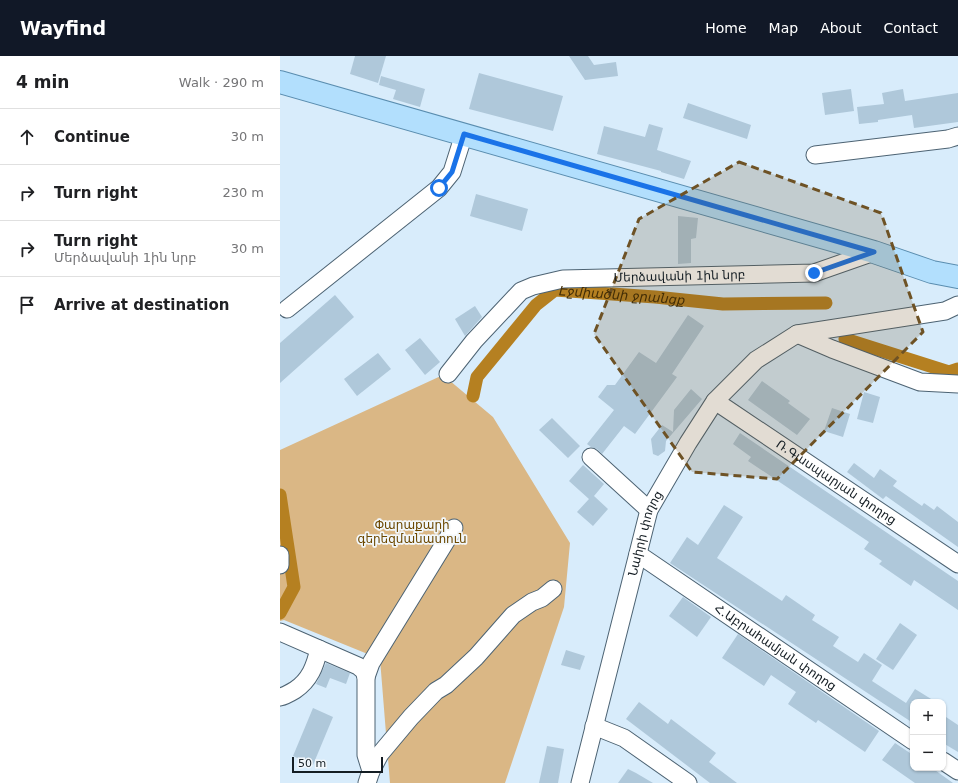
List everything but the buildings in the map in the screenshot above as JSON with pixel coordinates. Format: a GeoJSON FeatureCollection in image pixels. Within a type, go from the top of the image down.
{"type":"FeatureCollection","features":[{"type":"Feature","properties":{"kind":"main road"},"geometry":{"type":"LineString","coordinates":[[280,82],[874,252],[932,272],[958,277]]}},
{"type":"Feature","properties":{"kind":"street"},"geometry":{"type":"LineString","coordinates":[[287,310],[439,188],[452,172],[464,134]]}},
{"type":"Feature","properties":{"kind":"street"},"geometry":{"type":"LineString","coordinates":[[815,155],[948,139],[958,136]]}},
{"type":"Feature","properties":{"kind":"street","name":"Մերձավանի 1ին նրբ"},"geometry":{"type":"LineString","coordinates":[[448,374],[474,341],[505,306],[521,291],[533,286],[563,279],[814,273],[874,252]]}},
{"type":"Feature","properties":{"kind":"street"},"geometry":{"type":"LineString","coordinates":[[797,334],[945,311],[958,305]]}},
{"type":"Feature","properties":{"kind":"street"},"geometry":{"type":"LineString","coordinates":[[797,334],[832,349],[920,382],[958,384]]}},
{"type":"Feature","properties":{"kind":"street","name":"Նաիրի փողոց"},"geometry":{"type":"LineString","coordinates":[[580,783],[650,510],[688,443],[715,400],[756,360],[797,334]]}},
{"type":"Feature","properties":{"kind":"street","name":"Ռ.Գասպարյան փողոց"},"geometry":{"type":"LineString","coordinates":[[715,400],[958,564]]}},
{"type":"Feature","properties":{"kind":"street"},"geometry":{"type":"LineString","coordinates":[[591,457],[650,510]]}},
{"type":"Feature","properties":{"kind":"street"},"geometry":{"type":"LineString","coordinates":[[366,677],[371,663],[454,528]]}},
{"type":"Feature","properties":{"kind":"street","name":"Հ.Աբրահամյան փողոց"},"geometry":{"type":"LineString","coordinates":[[638,554],[910,739]]}},
{"type":"Feature","properties":{"kind":"street"},"geometry":{"type":"LineString","coordinates":[[280,555],[280,565]]}},
{"type":"Feature","properties":{"kind":"street"},"geometry":{"type":"LineString","coordinates":[[369,777],[380,754],[436,691],[446,685],[476,657],[513,615],[532,602],[542,598],[553,589]]}},
{"type":"Feature","properties":{"kind":"street"},"geometry":{"type":"LineString","coordinates":[[280,632],[358,666],[364,671],[366,677],[366,755],[369,777]]}},
{"type":"Feature","properties":{"kind":"street"},"geometry":{"type":"LineString","coordinates":[[280,697],[300,687],[307,680],[316,662],[319,649]]}},
{"type":"Feature","properties":{"kind":"street"},"geometry":{"type":"LineString","coordinates":[[594,726],[624,738],[688,783]]}},
{"type":"Feature","properties":{"kind":"street"},"geometry":{"type":"LineString","coordinates":[[946,763],[958,771]]}},
{"type":"Feature","properties":{"kind":"highlighted area"},"geometry":{"type":"Polygon","coordinates":[[[739,162],[881,213],[923,332],[777,479],[692,472],[594,334],[639,219],[739,162]]]}},
{"type":"Feature","properties":{"kind":"green space","name":"Փարաքարի գերեզմանատուն"},"geometry":{"type":"Polygon","coordinates":[[[443,375],[493,417],[570,543],[564,607],[505,783],[390,783],[380,659],[284,620],[280,621],[280,450],[443,375]]]}},
{"type":"Feature","properties":{"kind":"waterway","name":"Էջմիածնի ջրանցք"},"geometry":{"type":"LineString","coordinates":[[473,396],[477,377],[536,305],[555,290],[655,297],[723,304],[826,303]]}},
{"type":"Feature","properties":{"kind":"waterway","name":"Էջմիածնի ջրանցք"},"geometry":{"type":"LineString","coordinates":[[845,339],[949,372],[958,369]]}},
{"type":"Feature","properties":{"kind":"waterway"},"geometry":{"type":"LineString","coordinates":[[280,495],[294,587],[280,613]]}},
{"type":"Feature","properties":{"kind":"route"},"geometry":{"type":"LineString","coordinates":[[439,188],[452,172],[464,134],[874,252],[814,273]]}}]}
